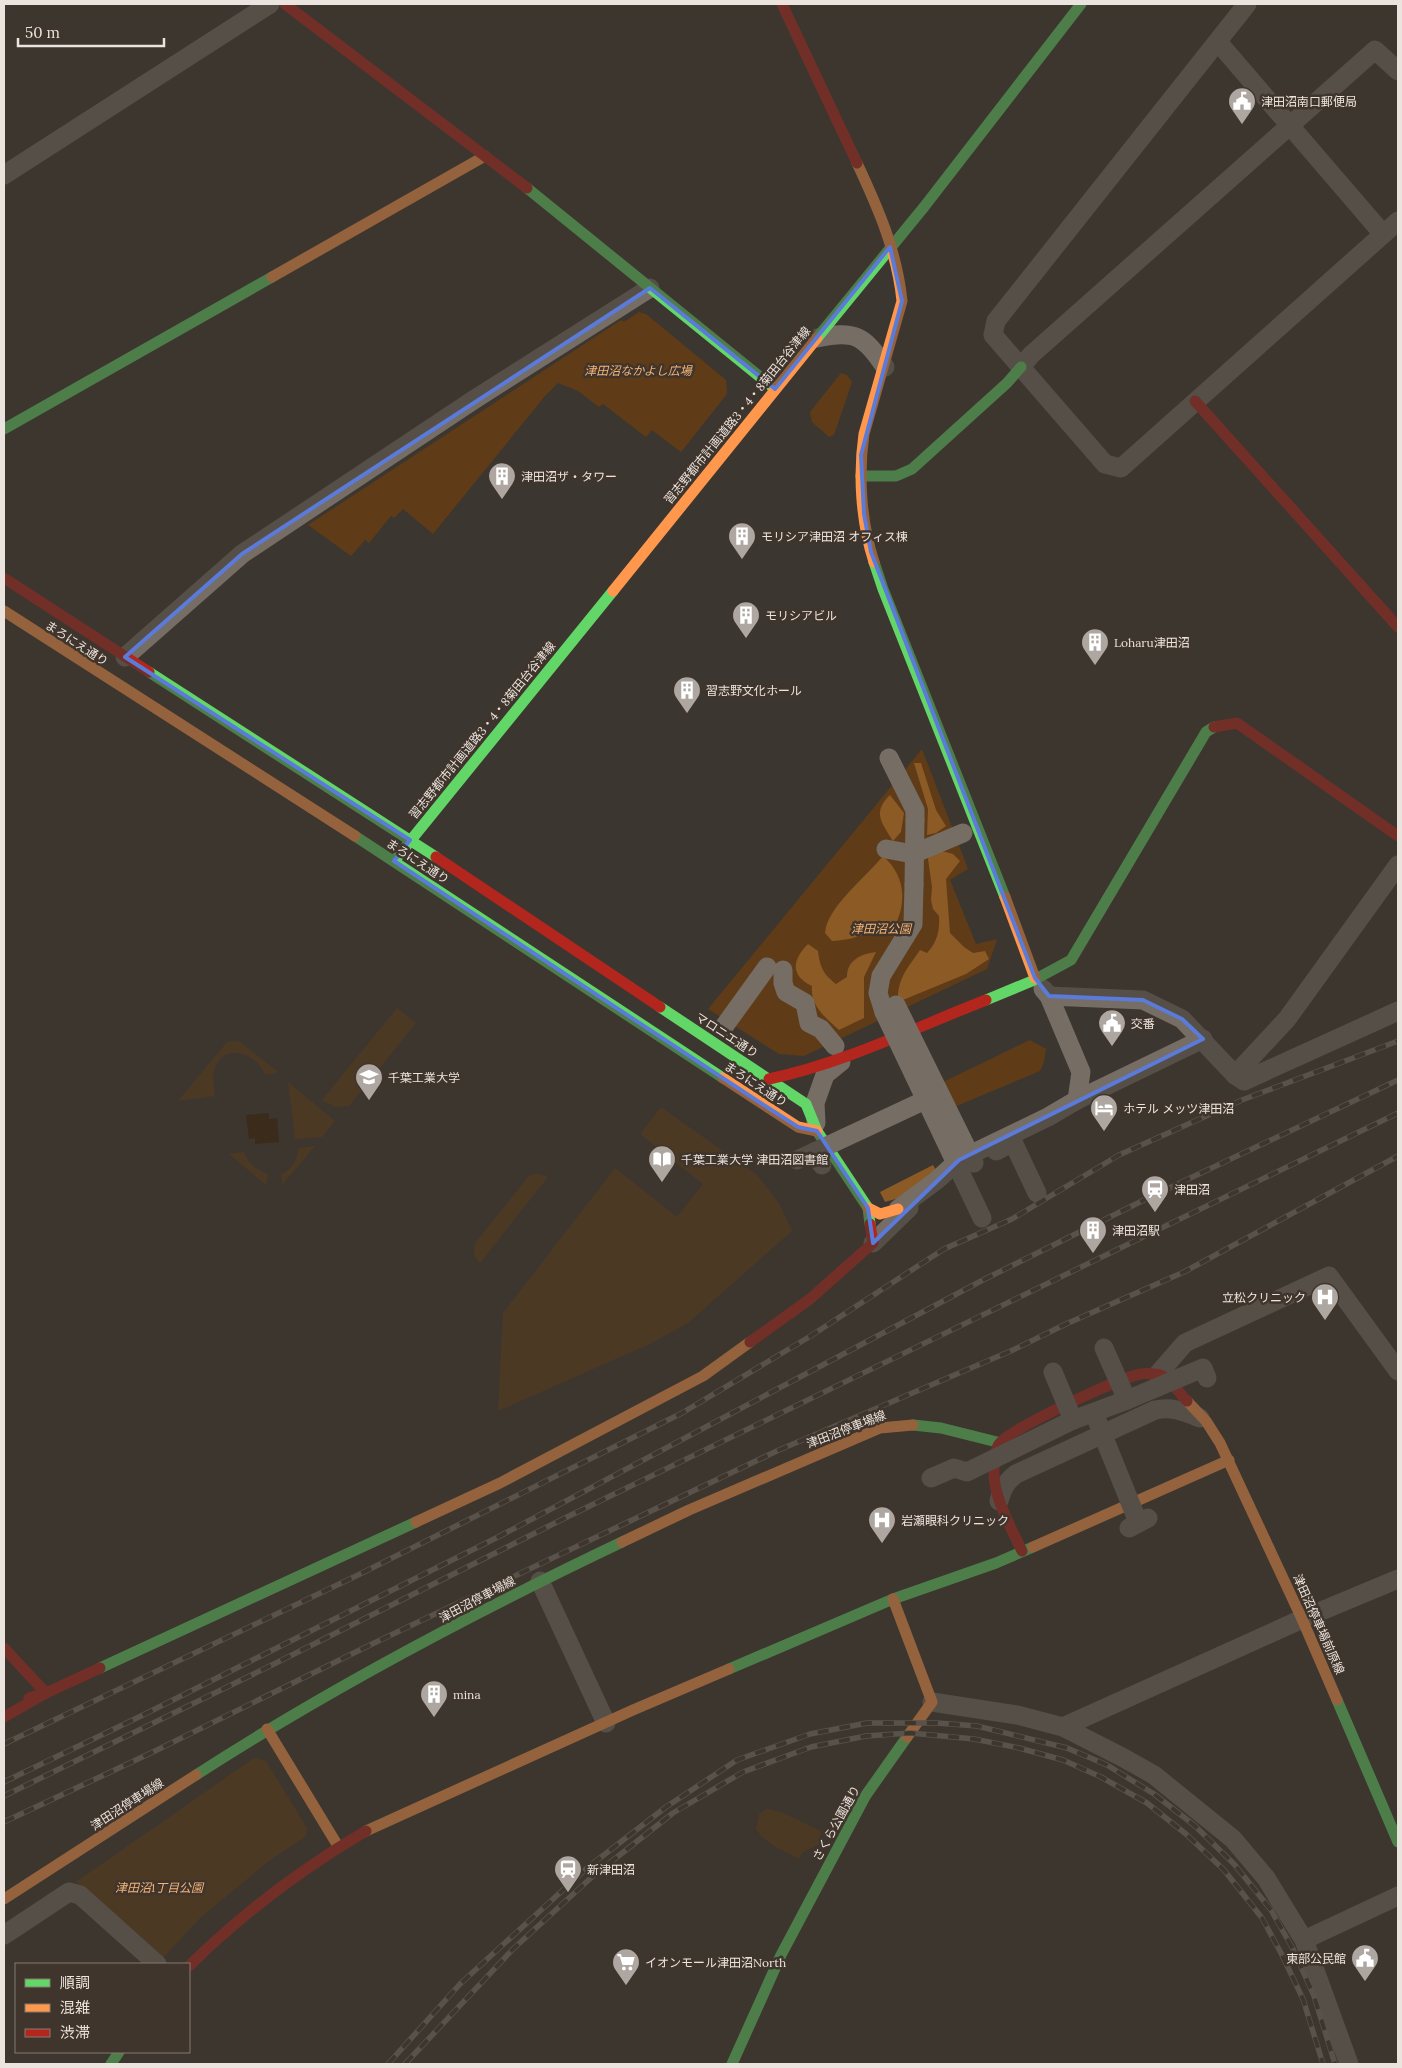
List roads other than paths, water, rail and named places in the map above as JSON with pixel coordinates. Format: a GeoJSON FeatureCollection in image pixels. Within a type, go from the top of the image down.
{"type":"FeatureCollection","features":[{"type":"Feature","properties":{"kind":"street"},"geometry":{"type":"LineString","coordinates":[[4,175],[270,4]]}},
{"type":"Feature","properties":{"kind":"street"},"geometry":{"type":"LineString","coordinates":[[782,4],[882,216],[900,279],[902,301],[885,367],[864,434],[861,476],[870,552],[883,589],[983,838],[1035,978],[1049,996],[1081,1072],[1077,1100]]}},
{"type":"Feature","properties":{"kind":"street","name":"習志野都市計画道路3・4・8菊田台谷津線"},"geometry":{"type":"LineString","coordinates":[[394,861],[924,207],[1081,4]]}},
{"type":"Feature","properties":{"kind":"street"},"geometry":{"type":"LineString","coordinates":[[1248,4],[996,320],[994,335],[1104,464],[1121,468],[1398,221]]}},
{"type":"Feature","properties":{"kind":"street"},"geometry":{"type":"LineString","coordinates":[[297,7],[660,294],[775,389]]}},
{"type":"Feature","properties":{"kind":"street"},"geometry":{"type":"LineString","coordinates":[[1218,42],[1383,234]]}},
{"type":"Feature","properties":{"kind":"street"},"geometry":{"type":"LineString","coordinates":[[861,476],[896,476],[912,469],[1007,383],[1037,349],[1374,50],[1398,71]]}},
{"type":"Feature","properties":{"kind":"street"},"geometry":{"type":"LineString","coordinates":[[4,429],[485,156]]}},
{"type":"Feature","properties":{"kind":"street"},"geometry":{"type":"LineString","coordinates":[[125,657],[242,554],[475,399],[650,288]]}},
{"type":"Feature","properties":{"kind":"street"},"geometry":{"type":"LineString","coordinates":[[816,338],[836,334],[854,336],[871,345],[885,367]]}},
{"type":"Feature","properties":{"kind":"street"},"geometry":{"type":"LineString","coordinates":[[1195,401],[1398,627]]}},
{"type":"Feature","properties":{"kind":"street","name":"まろにえ通り"},"geometry":{"type":"LineString","coordinates":[[4,578],[410,840],[671,1014]]}},
{"type":"Feature","properties":{"kind":"street","name":"まろにえ通り"},"geometry":{"type":"LineString","coordinates":[[4,611],[394,861],[798,1127],[817,1132]]}},
{"type":"Feature","properties":{"kind":"street"},"geometry":{"type":"LineString","coordinates":[[769,1079],[792,1075],[840,1052],[1035,978],[1071,960],[1206,732],[1211,727],[1237,723],[1398,836]]}},
{"type":"Feature","properties":{"kind":"street"},"geometry":{"type":"LineString","coordinates":[[889,758],[915,810],[913,924],[881,976],[878,993],[892,1013],[967,1167],[982,1218]]}},
{"type":"Feature","properties":{"kind":"street"},"geometry":{"type":"LineString","coordinates":[[886,849],[913,854],[963,833]]}},
{"type":"Feature","properties":{"kind":"street"},"geometry":{"type":"LineString","coordinates":[[1235,1074],[1287,1019],[1398,865]]}},
{"type":"Feature","properties":{"kind":"street"},"geometry":{"type":"LineString","coordinates":[[723,1028],[775,968],[786,992],[805,1003],[809,1023],[821,1029],[840,1052]]}},
{"type":"Feature","properties":{"kind":"street"},"geometry":{"type":"LineString","coordinates":[[1049,996],[1143,1000],[1182,1019],[1244,1081],[1398,1011]]}},
{"type":"Feature","properties":{"kind":"street","name":"マロニエ通り"},"geometry":{"type":"LineString","coordinates":[[671,1014],[806,1104],[817,1132],[868,1208]]}},
{"type":"Feature","properties":{"kind":"street"},"geometry":{"type":"LineString","coordinates":[[4,1717],[46,1693],[500,1483],[703,1376],[810,1299],[872,1243],[958,1160],[1203,1039]]}},
{"type":"Feature","properties":{"kind":"street"},"geometry":{"type":"LineString","coordinates":[[817,1132],[815,1103],[825,1075],[840,1052]]}},
{"type":"Feature","properties":{"kind":"street"},"geometry":{"type":"LineString","coordinates":[[797,1161],[818,1158],[933,1097]]}},
{"type":"Feature","properties":{"kind":"street"},"geometry":{"type":"LineString","coordinates":[[967,1167],[1013,1142],[1037,1193]]}},
{"type":"Feature","properties":{"kind":"street"},"geometry":{"type":"LineString","coordinates":[[868,1208],[880,1214],[898,1209],[937,1180]]}},
{"type":"Feature","properties":{"kind":"street"},"geometry":{"type":"LineString","coordinates":[[868,1208],[872,1243]]}},
{"type":"Feature","properties":{"kind":"street"},"geometry":{"type":"LineString","coordinates":[[1158,1374],[1184,1344],[1329,1276],[1398,1371]]}},
{"type":"Feature","properties":{"kind":"street"},"geometry":{"type":"LineString","coordinates":[[1104,1348],[1127,1400]]}},
{"type":"Feature","properties":{"kind":"street"},"geometry":{"type":"LineString","coordinates":[[931,1478],[954,1468],[966,1471],[1073,1420],[1203,1368],[1207,1378]]}},
{"type":"Feature","properties":{"kind":"street"},"geometry":{"type":"LineString","coordinates":[[1053,1372],[1073,1420]]}},
{"type":"Feature","properties":{"kind":"street"},"geometry":{"type":"LineString","coordinates":[[1022,1551],[994,1487],[995,1456],[1001,1443],[1014,1432],[1032,1422],[1140,1374],[1158,1374],[1171,1383],[1206,1421]]}},
{"type":"Feature","properties":{"kind":"street"},"geometry":{"type":"LineString","coordinates":[[999,1501],[1007,1480],[1016,1474],[1155,1410],[1174,1408],[1206,1421]]}},
{"type":"Feature","properties":{"kind":"street"},"geometry":{"type":"LineString","coordinates":[[1094,1413],[1138,1523]]}},
{"type":"Feature","properties":{"kind":"street","name":"津田沼停車場前原線"},"geometry":{"type":"LineString","coordinates":[[1206,1421],[1229,1460],[1302,1619],[1398,1842]]}},
{"type":"Feature","properties":{"kind":"street","name":"津田沼停車場線"},"geometry":{"type":"LineString","coordinates":[[4,1899],[267,1729],[333,1690],[540,1581],[689,1510],[880,1428],[893,1425],[920,1424],[935,1426],[1001,1443]]}},
{"type":"Feature","properties":{"kind":"street"},"geometry":{"type":"LineString","coordinates":[[190,1965],[220,1934],[284,1882],[338,1846],[371,1828],[606,1723],[893,1599],[996,1563],[1229,1460]]}},
{"type":"Feature","properties":{"kind":"street"},"geometry":{"type":"LineString","coordinates":[[1063,1727],[1302,1619],[1398,1579]]}},
{"type":"Feature","properties":{"kind":"street"},"geometry":{"type":"LineString","coordinates":[[540,1581],[606,1723]]}},
{"type":"Feature","properties":{"kind":"street"},"geometry":{"type":"LineString","coordinates":[[893,1599],[932,1702],[1017,1715],[1063,1727],[1122,1756],[1154,1775],[1232,1838],[1266,1878],[1304,1940],[1349,2064]]}},
{"type":"Feature","properties":{"kind":"street"},"geometry":{"type":"LineString","coordinates":[[4,1648],[46,1693]]}},
{"type":"Feature","properties":{"kind":"street"},"geometry":{"type":"LineString","coordinates":[[4,1705],[46,1693]]}},
{"type":"Feature","properties":{"kind":"street","name":"さくら公園通り"},"geometry":{"type":"LineString","coordinates":[[732,2064],[781,1955],[866,1795],[932,1702]]}},
{"type":"Feature","properties":{"kind":"street"},"geometry":{"type":"LineString","coordinates":[[267,1729],[338,1846]]}},
{"type":"Feature","properties":{"kind":"street"},"geometry":{"type":"LineString","coordinates":[[4,1935],[69,1892],[74,1892],[80,1895],[156,1963]]}},
{"type":"Feature","properties":{"kind":"street"},"geometry":{"type":"LineString","coordinates":[[1304,1940],[1398,1896]]}},
{"type":"Feature","properties":{"kind":"street"},"geometry":{"type":"LineString","coordinates":[[111,2064],[119,2053]]}},
{"type":"Feature","properties":{"kind":"railway"},"geometry":{"type":"LineString","coordinates":[[4,1744],[356,1576],[682,1413],[809,1337],[944,1249],[1012,1219],[1119,1155],[1242,1100],[1398,1041]]}},
{"type":"Feature","properties":{"kind":"railway"},"geometry":{"type":"LineString","coordinates":[[4,1782],[141,1716],[500,1536],[983,1280],[1148,1198],[1398,1080]]}},
{"type":"Feature","properties":{"kind":"railway"},"geometry":{"type":"LineString","coordinates":[[4,1796],[272,1665],[565,1518],[1398,1113]]}},
{"type":"Feature","properties":{"kind":"railway"},"geometry":{"type":"LineString","coordinates":[[4,1822],[779,1450],[1013,1350],[1066,1324],[1184,1272],[1398,1156]]}},
{"type":"Feature","properties":{"kind":"railway"},"geometry":{"type":"LineString","coordinates":[[388,2064],[460,1984],[587,1868],[666,1807],[737,1760],[810,1734],[867,1723],[937,1723],[977,1726],[1067,1748],[1107,1765],[1154,1794],[1194,1825],[1234,1864],[1271,1910],[1293,1949],[1314,1996],[1335,2064]]}},
{"type":"Feature","properties":{"kind":"railway"},"geometry":{"type":"LineString","coordinates":[[405,2064],[513,1949],[593,1876],[673,1813],[743,1772],[811,1747],[866,1736],[910,1733],[974,1739],[1019,1748],[1063,1760],[1101,1777],[1147,1803],[1186,1834],[1224,1870],[1262,1918],[1303,1999],[1323,2064]]}},
{"type":"Feature","properties":{"kind":"place","name":"津田沼南口郵便局"},"geometry":{"type":"Point","coordinates":[1242,125]}},
{"type":"Feature","properties":{"kind":"place","name":"津田沼ザ・タワー"},"geometry":{"type":"Point","coordinates":[502,500]}},
{"type":"Feature","properties":{"kind":"place","name":"モリシア津田沼 オフィス棟"},"geometry":{"type":"Point","coordinates":[742,560]}},
{"type":"Feature","properties":{"kind":"place","name":"モリシアビル"},"geometry":{"type":"Point","coordinates":[746,639]}},
{"type":"Feature","properties":{"kind":"place","name":"Loharu津田沼"},"geometry":{"type":"Point","coordinates":[1095,666]}},
{"type":"Feature","properties":{"kind":"place","name":"習志野文化ホール"},"geometry":{"type":"Point","coordinates":[687,714]}},
{"type":"Feature","properties":{"kind":"place","name":"交番"},"geometry":{"type":"Point","coordinates":[1112,1047]}},
{"type":"Feature","properties":{"kind":"place","name":"千葉工業大学"},"geometry":{"type":"Point","coordinates":[369,1101]}},
{"type":"Feature","properties":{"kind":"place","name":"ホテル メッツ津田沼"},"geometry":{"type":"Point","coordinates":[1104,1132]}},
{"type":"Feature","properties":{"kind":"place","name":"千葉工業大学 津田沼図書館"},"geometry":{"type":"Point","coordinates":[662,1183]}},
{"type":"Feature","properties":{"kind":"place","name":"津田沼"},"geometry":{"type":"Point","coordinates":[1155,1213]}},
{"type":"Feature","properties":{"kind":"place","name":"津田沼駅"},"geometry":{"type":"Point","coordinates":[1093,1254]}},
{"type":"Feature","properties":{"kind":"place","name":"立松クリニック"},"geometry":{"type":"Point","coordinates":[1325,1321]}},
{"type":"Feature","properties":{"kind":"place","name":"岩瀬眼科クリニック"},"geometry":{"type":"Point","coordinates":[882,1544]}},
{"type":"Feature","properties":{"kind":"place","name":"mina"},"geometry":{"type":"Point","coordinates":[434,1718]}},
{"type":"Feature","properties":{"kind":"place","name":"新津田沼"},"geometry":{"type":"Point","coordinates":[568,1893]}},
{"type":"Feature","properties":{"kind":"place","name":"東部公民館"},"geometry":{"type":"Point","coordinates":[1365,1982]}},
{"type":"Feature","properties":{"kind":"place","name":"イオンモール津田沼North"},"geometry":{"type":"Point","coordinates":[626,1986]}},
{"type":"Feature","properties":{"kind":"park label","name":"津田沼なかよし広場"},"geometry":{"type":"Point","coordinates":[638,370]}},
{"type":"Feature","properties":{"kind":"park label","name":"津田沼公園"},"geometry":{"type":"Point","coordinates":[881,928]}},
{"type":"Feature","properties":{"kind":"park label","name":"津田沼1丁目公園"},"geometry":{"type":"Point","coordinates":[159,1887]}}]}
